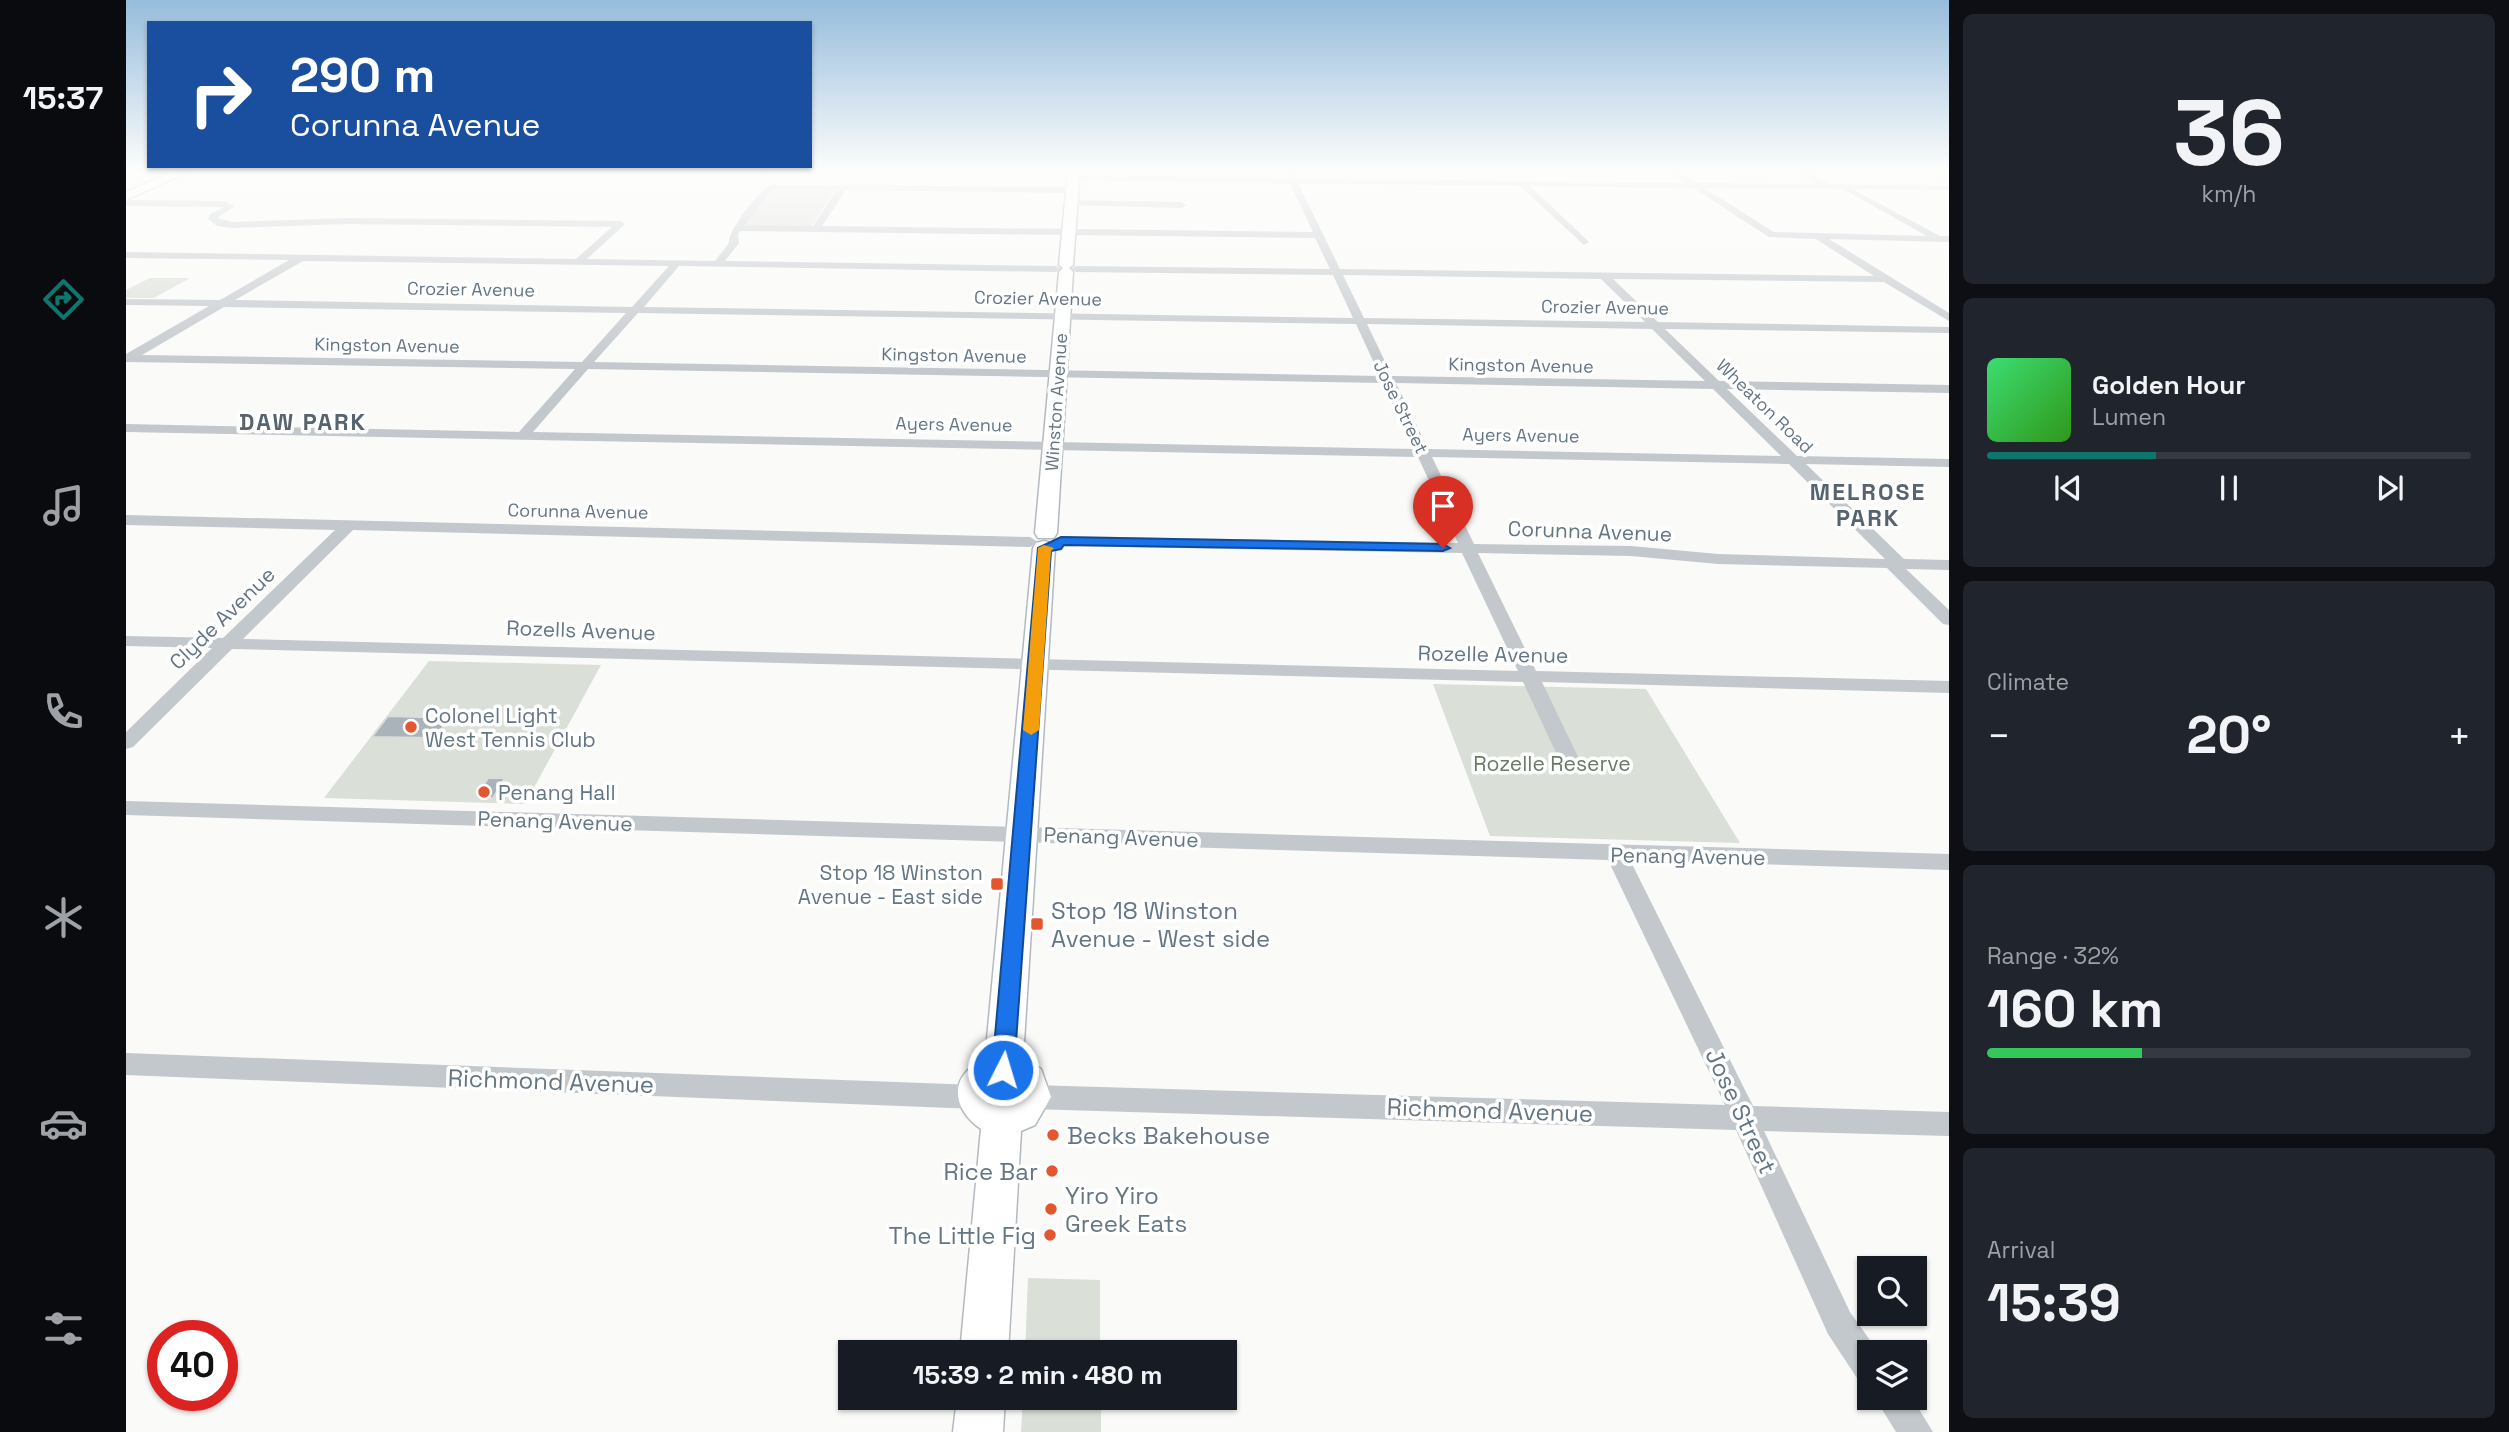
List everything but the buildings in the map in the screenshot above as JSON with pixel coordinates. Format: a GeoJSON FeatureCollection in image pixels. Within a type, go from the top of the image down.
{"type":"FeatureCollection","features":[{"type":"Feature","properties":{"kind":"street"},"geometry":{"type":"LineString","coordinates":[[579,261],[606,237]]}},
{"type":"Feature","properties":{"kind":"street"},"geometry":{"type":"LineString","coordinates":[[718,263],[734,243],[733,237]]}},
{"type":"Feature","properties":{"kind":"street","name":"Winston Avenue"},"geometry":{"type":"LineString","coordinates":[[1003,1104],[1027,1081],[1013,1071],[1003,1070],[1069,237]]}},
{"type":"Feature","properties":{"kind":"street","name":"Jose Street"},"geometry":{"type":"LineString","coordinates":[[1319,237],[1568,757]]}},
{"type":"Feature","properties":{"kind":"street"},"geometry":{"type":"LineString","coordinates":[[1579,237],[1584,242]]}},
{"type":"Feature","properties":{"kind":"street"},"geometry":{"type":"LineString","coordinates":[[1814,237],[1944,238]]}},
{"type":"Feature","properties":{"kind":"street"},"geometry":{"type":"LineString","coordinates":[[1818,237],[1949,318]]}},
{"type":"Feature","properties":{"kind":"street"},"geometry":{"type":"LineString","coordinates":[[126,255],[1886,279]]}},
{"type":"Feature","properties":{"kind":"street"},"geometry":{"type":"LineString","coordinates":[[127,359],[300,258]]}},
{"type":"Feature","properties":{"kind":"street"},"geometry":{"type":"LineString","coordinates":[[522,436],[677,263]]}},
{"type":"Feature","properties":{"kind":"street","name":"Wheaton Road"},"geometry":{"type":"LineString","coordinates":[[1604,276],[1793,460],[1949,620]]}},
{"type":"Feature","properties":{"kind":"street","name":"Crozier Avenue"},"geometry":{"type":"LineString","coordinates":[[126,302],[1949,330]]}},
{"type":"Feature","properties":{"kind":"street","name":"Kingston Avenue"},"geometry":{"type":"LineString","coordinates":[[127,359],[1949,389]]}},
{"type":"Feature","properties":{"kind":"street","name":"Ayers Avenue"},"geometry":{"type":"LineString","coordinates":[[126,428],[1949,463]]}},
{"type":"Feature","properties":{"kind":"street","name":"Corunna Avenue"},"geometry":{"type":"LineString","coordinates":[[126,520],[1631,551],[1718,559],[1949,565]]}},
{"type":"Feature","properties":{"kind":"street","name":"Clyde Avenue"},"geometry":{"type":"LineString","coordinates":[[126,743],[349,525]]}},
{"type":"Feature","properties":{"kind":"street","name":"Rozells Avenue"},"geometry":{"type":"LineString","coordinates":[[126,641],[1036,665]]}},
{"type":"Feature","properties":{"kind":"street","name":"Rozelle Avenue"},"geometry":{"type":"LineString","coordinates":[[1036,665],[1949,687]]}},
{"type":"Feature","properties":{"kind":"street","name":"Penang Avenue"},"geometry":{"type":"LineString","coordinates":[[126,808],[1949,862]]}},
{"type":"Feature","properties":{"kind":"street","name":"Jose Street"},"geometry":{"type":"LineString","coordinates":[[1616,854],[1744,1117],[1839,1323],[1857,1349]]}},
{"type":"Feature","properties":{"kind":"street","name":"Richmond Avenue"},"geometry":{"type":"LineString","coordinates":[[126,1064],[1003,1104],[1744,1117],[1949,1124]]}},
{"type":"Feature","properties":{"kind":"street"},"geometry":{"type":"LineString","coordinates":[[985,1340],[1003,1104]]}},
{"type":"Feature","properties":{"kind":"street"},"geometry":{"type":"LineString","coordinates":[[978,1432],[980,1410]]}},
{"type":"Feature","properties":{"kind":"street"},"geometry":{"type":"LineString","coordinates":[[1900,1410],[1916,1432]]}},
{"type":"Feature","properties":{"kind":"green space"},"geometry":{"type":"Polygon","coordinates":[[[150,278],[190,278],[154,298],[126,298],[126,290],[150,278]]]}},
{"type":"Feature","properties":{"kind":"green space"},"geometry":{"type":"Polygon","coordinates":[[[429,661],[601,665],[525,804],[324,798],[429,661]]]}},
{"type":"Feature","properties":{"kind":"green space","name":"Rozelle Reserve"},"geometry":{"type":"Polygon","coordinates":[[[1433,684],[1646,689],[1740,843],[1490,836],[1433,684]]]}},
{"type":"Feature","properties":{"kind":"green space"},"geometry":{"type":"Polygon","coordinates":[[[1028,1278],[1100,1280],[1100,1340],[1026,1340],[1028,1278]]]}},
{"type":"Feature","properties":{"kind":"green space"},"geometry":{"type":"Polygon","coordinates":[[[1022,1410],[1101,1410],[1101,1432],[1021,1432],[1022,1410]]]}},
{"type":"Feature","properties":{"kind":"slow traffic"},"geometry":{"type":"LineString","coordinates":[[1031,730],[1044,548],[1047,548]]}},
{"type":"Feature","properties":{"kind":"place","name":"Colonel Light West Tennis Club"},"geometry":{"type":"Point","coordinates":[411,727]}},
{"type":"Feature","properties":{"kind":"place","name":"Penang Hall"},"geometry":{"type":"Point","coordinates":[484,792]}},
{"type":"Feature","properties":{"kind":"place","name":"Stop 18 Winston Avenue - East side"},"geometry":{"type":"Point","coordinates":[997,884]}},
{"type":"Feature","properties":{"kind":"place","name":"Stop 18 Winston Avenue - West side"},"geometry":{"type":"Point","coordinates":[1037,924]}},
{"type":"Feature","properties":{"kind":"place","name":"Becks Bakehouse"},"geometry":{"type":"Point","coordinates":[1053,1135]}},
{"type":"Feature","properties":{"kind":"place","name":"Rice Bar"},"geometry":{"type":"Point","coordinates":[1052,1171]}},
{"type":"Feature","properties":{"kind":"place","name":"Yiro Yiro Greek Eats"},"geometry":{"type":"Point","coordinates":[1051,1209]}},
{"type":"Feature","properties":{"kind":"place","name":"The Little Fig"},"geometry":{"type":"Point","coordinates":[1050,1235]}},
{"type":"Feature","properties":{"kind":"district","name":"DAW PARK"},"geometry":{"type":"Point","coordinates":[303,422]}},
{"type":"Feature","properties":{"kind":"district","name":"MELROSE PARK"},"geometry":{"type":"Point","coordinates":[1868,505]}},
{"type":"Feature","properties":{"kind":"route"},"geometry":{"type":"LineString","coordinates":[[1003,1070],[1044,548],[1052,548],[1061,541],[1443,548]]}}]}
